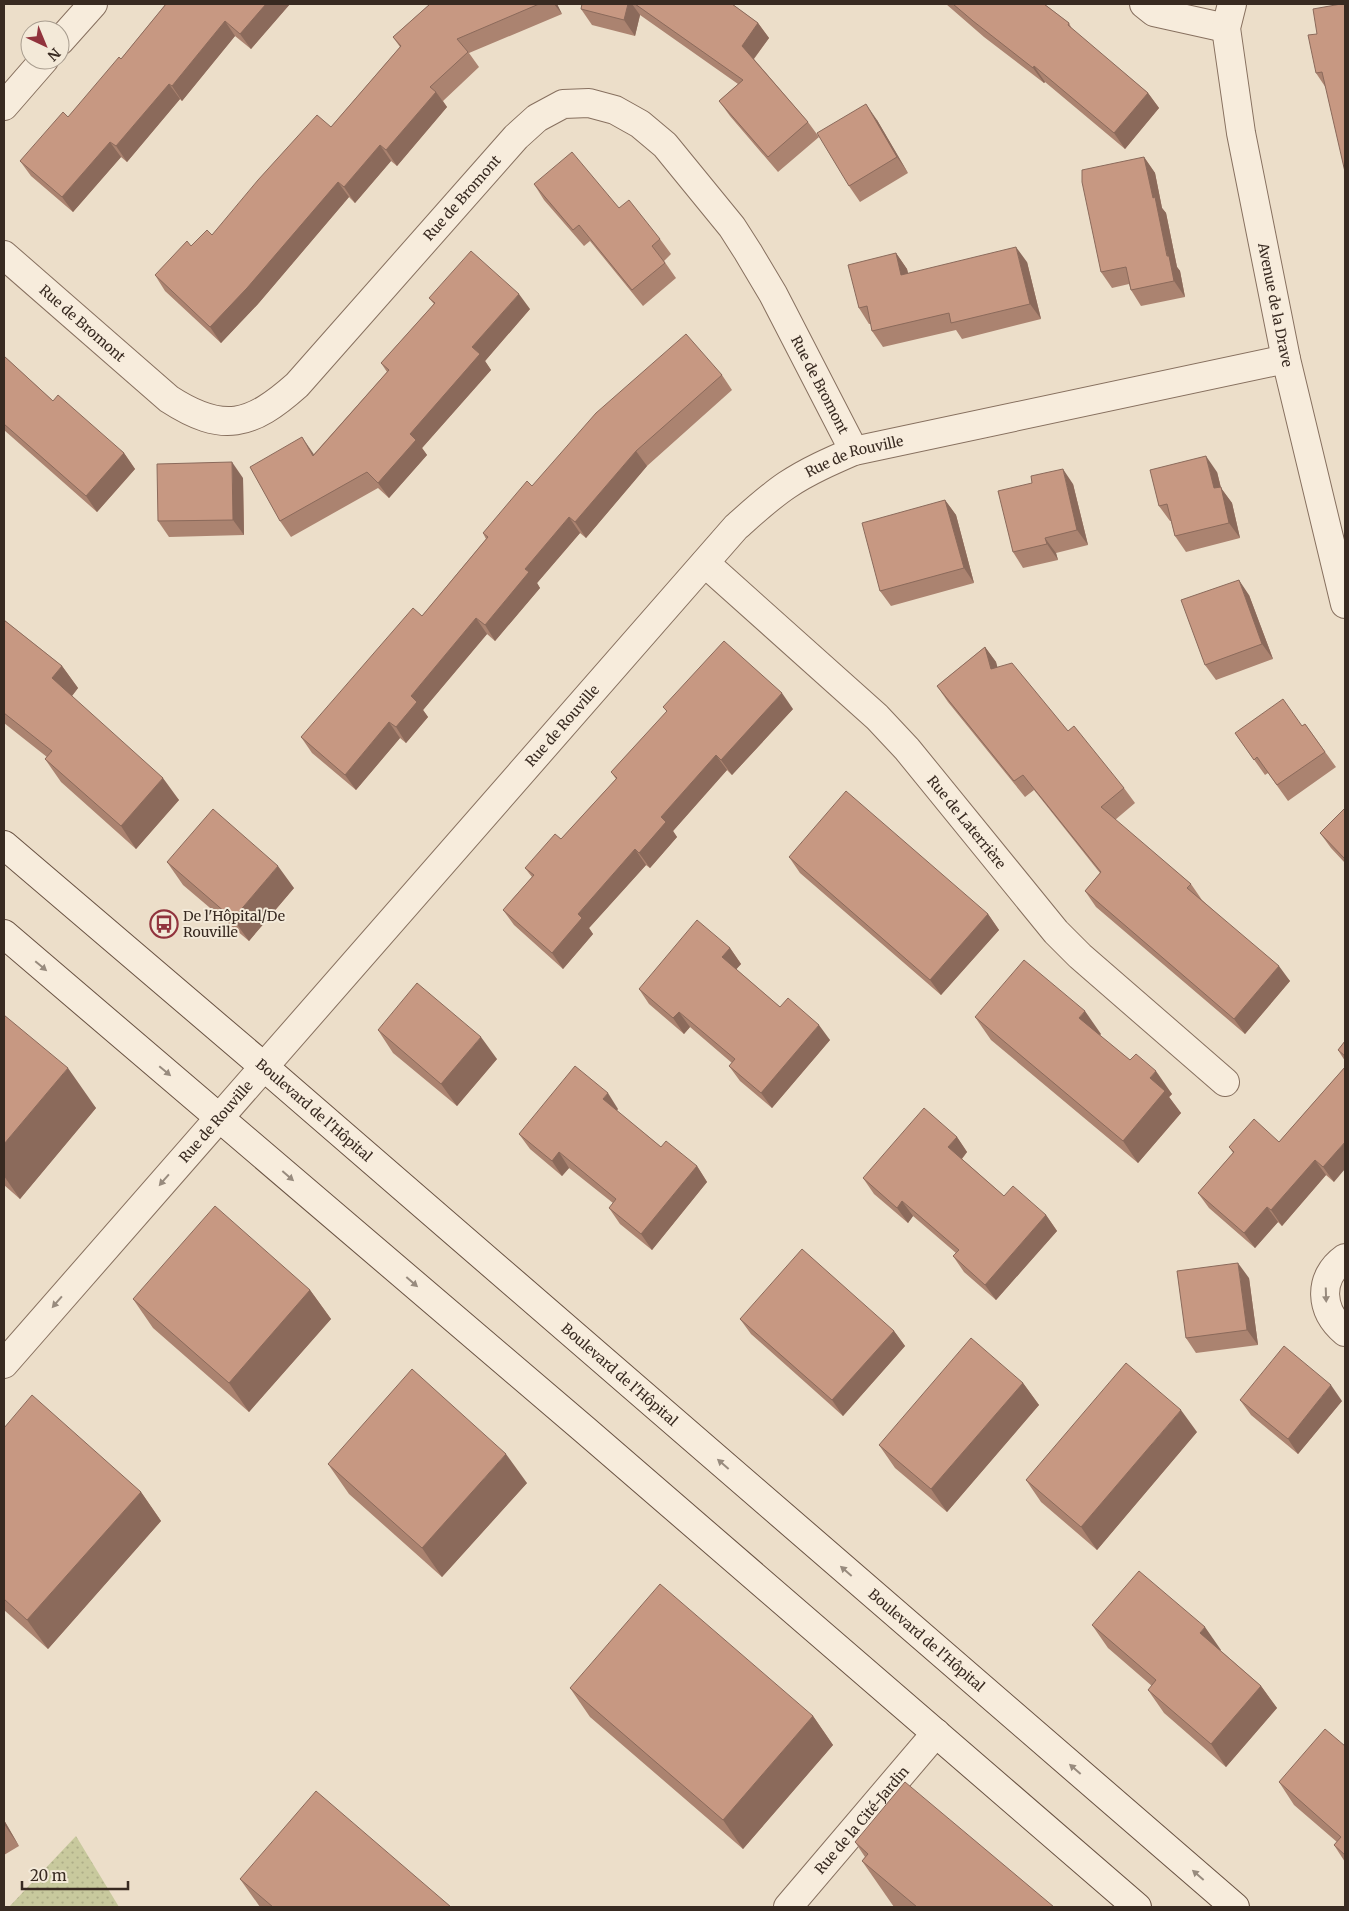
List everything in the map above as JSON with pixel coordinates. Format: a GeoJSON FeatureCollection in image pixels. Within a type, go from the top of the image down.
{"type":"FeatureCollection","features":[{"type":"Feature","properties":{"kind":"street"},"geometry":{"type":"LineString","coordinates":[[70,30],[93,4]]}},
{"type":"Feature","properties":{"kind":"street"},"geometry":{"type":"LineString","coordinates":[[1144,4],[1154,12],[1229,16]]}},
{"type":"Feature","properties":{"kind":"street","name":"Avenue de la Drave"},"geometry":{"type":"LineString","coordinates":[[1229,16],[1242,133],[1286,359],[1345,604]]}},
{"type":"Feature","properties":{"kind":"street"},"geometry":{"type":"LineString","coordinates":[[4,106],[35,70]]}},
{"type":"Feature","properties":{"kind":"street","name":"Rue de Bromont"},"geometry":{"type":"LineString","coordinates":[[4,255],[169,399],[188,411],[209,419],[235,421],[258,415],[277,403],[297,385],[516,137],[536,118],[563,104],[589,103],[615,110],[640,124],[665,145],[732,227],[773,294],[854,451]]}},
{"type":"Feature","properties":{"kind":"street","name":"Rue de Rouville"},"geometry":{"type":"LineString","coordinates":[[4,1364],[736,527],[767,500],[788,484],[818,467],[854,451],[1286,359]]}},
{"type":"Feature","properties":{"kind":"street","name":"Rue de Laterrière"},"geometry":{"type":"LineString","coordinates":[[705,563],[877,718],[907,749],[1056,932],[1080,956],[1225,1082]]}},
{"type":"Feature","properties":{"kind":"street","name":"Boulevard de l'Hôpital"},"geometry":{"type":"LineString","coordinates":[[4,845],[263,1066],[1234,1907]]}},
{"type":"Feature","properties":{"kind":"street"},"geometry":{"type":"LineString","coordinates":[[4,934],[1137,1907]]}},
{"type":"Feature","properties":{"kind":"street"},"geometry":{"type":"LineString","coordinates":[[1345,1258],[1330,1272],[1324,1293],[1329,1312],[1345,1332]]}},
{"type":"Feature","properties":{"kind":"street","name":"Rue de la Cité-Jardin"},"geometry":{"type":"LineString","coordinates":[[788,1907],[936,1733]]}},
{"type":"Feature","properties":{"kind":"green space"},"geometry":{"type":"Polygon","coordinates":[[[76,1836],[119,1907],[9,1907],[76,1836]]]}},
{"type":"Feature","properties":{"kind":"building"},"geometry":{"type":"Polygon","coordinates":[[[166,4],[266,4],[240,34],[225,21],[172,86],[169,84],[116,146],[110,142],[62,197],[20,161],[63,112],[68,117],[119,57],[121,59],[166,4]]]}},
{"type":"Feature","properties":{"kind":"building"},"geometry":{"type":"Polygon","coordinates":[[[430,4],[539,4],[457,39],[468,52],[430,87],[436,92],[386,150],[380,145],[344,187],[338,182],[247,288],[210,327],[155,275],[187,241],[191,246],[207,230],[212,235],[258,180],[317,115],[331,127],[401,46],[393,37],[430,4]]]}},
{"type":"Feature","properties":{"kind":"building"},"geometry":{"type":"Polygon","coordinates":[[[582,4],[628,4],[624,20],[581,9],[582,4]]]}},
{"type":"Feature","properties":{"kind":"building"},"geometry":{"type":"Polygon","coordinates":[[[635,4],[732,4],[758,23],[742,46],[808,122],[768,157],[719,101],[743,80],[635,4]]]}},
{"type":"Feature","properties":{"kind":"building"},"geometry":{"type":"Polygon","coordinates":[[[953,4],[1044,4],[1069,23],[1068,25],[1148,93],[1114,133],[1034,66],[1033,68],[953,4]]]}},
{"type":"Feature","properties":{"kind":"building"},"geometry":{"type":"Polygon","coordinates":[[[1345,4],[1345,172],[1322,72],[1316,73],[1308,35],[1317,34],[1313,9],[1345,4]]]}},
{"type":"Feature","properties":{"kind":"building"},"geometry":{"type":"Polygon","coordinates":[[[866,104],[897,157],[849,186],[817,133],[866,104]]]}},
{"type":"Feature","properties":{"kind":"building"},"geometry":{"type":"Polygon","coordinates":[[[572,152],[619,208],[629,200],[660,239],[652,246],[665,263],[632,290],[579,225],[573,230],[534,184],[572,152]]]}},
{"type":"Feature","properties":{"kind":"building"},"geometry":{"type":"Polygon","coordinates":[[[1144,157],[1174,281],[1131,290],[1126,267],[1101,272],[1082,182],[1082,170],[1144,157]]]}},
{"type":"Feature","properties":{"kind":"building"},"geometry":{"type":"Polygon","coordinates":[[[1016,247],[1030,304],[951,323],[949,313],[872,331],[867,306],[859,308],[848,265],[896,253],[901,275],[1016,247]]]}},
{"type":"Feature","properties":{"kind":"building"},"geometry":{"type":"Polygon","coordinates":[[[471,251],[519,294],[472,347],[480,354],[410,434],[416,440],[378,483],[367,472],[280,521],[250,467],[302,437],[313,456],[389,370],[381,363],[435,303],[429,298],[471,251]]]}},
{"type":"Feature","properties":{"kind":"building"},"geometry":{"type":"Polygon","coordinates":[[[686,334],[722,375],[636,451],[575,522],[569,517],[525,569],[529,572],[485,625],[476,618],[411,696],[417,702],[396,727],[389,722],[345,775],[301,737],[413,608],[422,616],[488,537],[483,533],[527,481],[532,486],[596,413],[686,334]]]}},
{"type":"Feature","properties":{"kind":"building"},"geometry":{"type":"Polygon","coordinates":[[[4,356],[53,401],[58,395],[124,453],[86,496],[4,424],[4,356]]]}},
{"type":"Feature","properties":{"kind":"building"},"geometry":{"type":"Polygon","coordinates":[[[1206,456],[1214,488],[1221,487],[1229,523],[1175,536],[1167,504],[1159,506],[1150,470],[1206,456]]]}},
{"type":"Feature","properties":{"kind":"building"},"geometry":{"type":"Polygon","coordinates":[[[232,462],[233,520],[158,521],[157,464],[232,462]]]}},
{"type":"Feature","properties":{"kind":"building"},"geometry":{"type":"Polygon","coordinates":[[[1063,469],[1077,530],[1045,538],[1047,544],[1013,552],[998,491],[1032,483],[1031,476],[1063,469]]]}},
{"type":"Feature","properties":{"kind":"building"},"geometry":{"type":"Polygon","coordinates":[[[945,500],[964,568],[880,591],[862,523],[945,500]]]}},
{"type":"Feature","properties":{"kind":"building"},"geometry":{"type":"Polygon","coordinates":[[[1239,580],[1262,644],[1205,665],[1181,600],[1239,580]]]}},
{"type":"Feature","properties":{"kind":"building"},"geometry":{"type":"Polygon","coordinates":[[[4,620],[62,666],[52,678],[163,778],[121,826],[45,759],[52,751],[4,713],[4,620]]]}},
{"type":"Feature","properties":{"kind":"building"},"geometry":{"type":"Polygon","coordinates":[[[724,641],[782,693],[721,760],[716,755],[661,817],[666,822],[639,853],[635,849],[578,914],[582,918],[552,953],[503,910],[534,875],[525,868],[555,834],[561,839],[617,778],[611,772],[667,711],[663,707],[724,641]]]}},
{"type":"Feature","properties":{"kind":"building"},"geometry":{"type":"Polygon","coordinates":[[[985,647],[991,669],[1012,663],[1068,731],[1074,726],[1124,788],[1101,807],[1191,884],[1187,888],[1279,966],[1234,1019],[1085,891],[1101,872],[1023,775],[1014,781],[937,686],[985,647]]]}},
{"type":"Feature","properties":{"kind":"building"},"geometry":{"type":"Polygon","coordinates":[[[1283,699],[1302,726],[1305,724],[1325,752],[1277,785],[1257,757],[1254,760],[1235,733],[1283,699]]]}},
{"type":"Feature","properties":{"kind":"building"},"geometry":{"type":"Polygon","coordinates":[[[846,791],[988,914],[930,980],[789,857],[846,791]]]}},
{"type":"Feature","properties":{"kind":"building"},"geometry":{"type":"Polygon","coordinates":[[[1345,808],[1345,859],[1320,833],[1345,808]]]}},
{"type":"Feature","properties":{"kind":"building"},"geometry":{"type":"Polygon","coordinates":[[[213,809],[278,866],[233,919],[167,862],[213,809]]]}},
{"type":"Feature","properties":{"kind":"building"},"geometry":{"type":"Polygon","coordinates":[[[697,920],[730,948],[722,957],[780,1007],[788,998],[819,1025],[761,1093],[729,1066],[735,1059],[679,1012],[673,1018],[639,989],[697,920]]]}},
{"type":"Feature","properties":{"kind":"building"},"geometry":{"type":"Polygon","coordinates":[[[1024,960],[1085,1011],[1079,1018],[1130,1060],[1136,1054],[1156,1071],[1150,1078],[1165,1091],[1123,1141],[975,1017],[1024,960]]]}},
{"type":"Feature","properties":{"kind":"building"},"geometry":{"type":"Polygon","coordinates":[[[417,983],[481,1037],[441,1084],[378,1030],[417,983]]]}},
{"type":"Feature","properties":{"kind":"building"},"geometry":{"type":"Polygon","coordinates":[[[4,1015],[68,1068],[4,1144],[4,1015]]]}},
{"type":"Feature","properties":{"kind":"building"},"geometry":{"type":"Polygon","coordinates":[[[1345,1041],[1345,1056],[1338,1050],[1345,1041]]]}},
{"type":"Feature","properties":{"kind":"building"},"geometry":{"type":"Polygon","coordinates":[[[575,1066],[608,1093],[603,1099],[661,1147],[666,1141],[697,1166],[641,1234],[609,1208],[616,1199],[559,1152],[552,1161],[519,1134],[575,1066]]]}},
{"type":"Feature","properties":{"kind":"building"},"geometry":{"type":"Polygon","coordinates":[[[1345,1067],[1345,1142],[1323,1167],[1315,1160],[1271,1210],[1267,1207],[1244,1233],[1198,1193],[1234,1152],[1229,1147],[1254,1119],[1279,1142],[1345,1067]]]}},
{"type":"Feature","properties":{"kind":"building"},"geometry":{"type":"Polygon","coordinates":[[[924,1108],[957,1137],[948,1147],[1004,1196],[1013,1186],[1046,1215],[985,1285],[953,1256],[959,1250],[902,1201],[897,1208],[863,1178],[924,1108]]]}},
{"type":"Feature","properties":{"kind":"building"},"geometry":{"type":"Polygon","coordinates":[[[215,1206],[310,1290],[229,1383],[133,1299],[215,1206]]]}},
{"type":"Feature","properties":{"kind":"building"},"geometry":{"type":"Polygon","coordinates":[[[802,1249],[894,1331],[832,1400],[740,1319],[802,1249]]]}},
{"type":"Feature","properties":{"kind":"building"},"geometry":{"type":"Polygon","coordinates":[[[1238,1263],[1247,1330],[1186,1338],[1177,1271],[1238,1263]]]}},
{"type":"Feature","properties":{"kind":"building"},"geometry":{"type":"Polygon","coordinates":[[[971,1338],[1023,1383],[931,1489],[879,1445],[971,1338]]]}},
{"type":"Feature","properties":{"kind":"building"},"geometry":{"type":"Polygon","coordinates":[[[1284,1346],[1331,1385],[1288,1439],[1240,1400],[1284,1346]]]}},
{"type":"Feature","properties":{"kind":"building"},"geometry":{"type":"Polygon","coordinates":[[[1126,1363],[1181,1410],[1081,1527],[1026,1480],[1126,1363]]]}},
{"type":"Feature","properties":{"kind":"building"},"geometry":{"type":"Polygon","coordinates":[[[412,1369],[506,1454],[422,1548],[328,1464],[412,1369]]]}},
{"type":"Feature","properties":{"kind":"building"},"geometry":{"type":"Polygon","coordinates":[[[32,1395],[141,1492],[27,1620],[4,1599],[4,1428],[32,1395]]]}},
{"type":"Feature","properties":{"kind":"building"},"geometry":{"type":"Polygon","coordinates":[[[1139,1571],[1205,1627],[1200,1633],[1261,1686],[1211,1744],[1148,1690],[1156,1680],[1092,1625],[1139,1571]]]}},
{"type":"Feature","properties":{"kind":"building"},"geometry":{"type":"Polygon","coordinates":[[[660,1584],[813,1716],[723,1820],[570,1688],[660,1584]]]}},
{"type":"Feature","properties":{"kind":"building"},"geometry":{"type":"Polygon","coordinates":[[[1325,1729],[1345,1746],[1345,1855],[1334,1845],[1341,1837],[1279,1782],[1325,1729]]]}},
{"type":"Feature","properties":{"kind":"building"},"geometry":{"type":"Polygon","coordinates":[[[905,1782],[1054,1907],[917,1907],[862,1861],[868,1854],[855,1842],[905,1782]]]}},
{"type":"Feature","properties":{"kind":"building"},"geometry":{"type":"Polygon","coordinates":[[[316,1791],[451,1907],[273,1907],[240,1879],[316,1791]]]}},
{"type":"Feature","properties":{"kind":"place","name":"De l'Hôpital/De Rouville"},"geometry":{"type":"Point","coordinates":[164,924]}}]}
